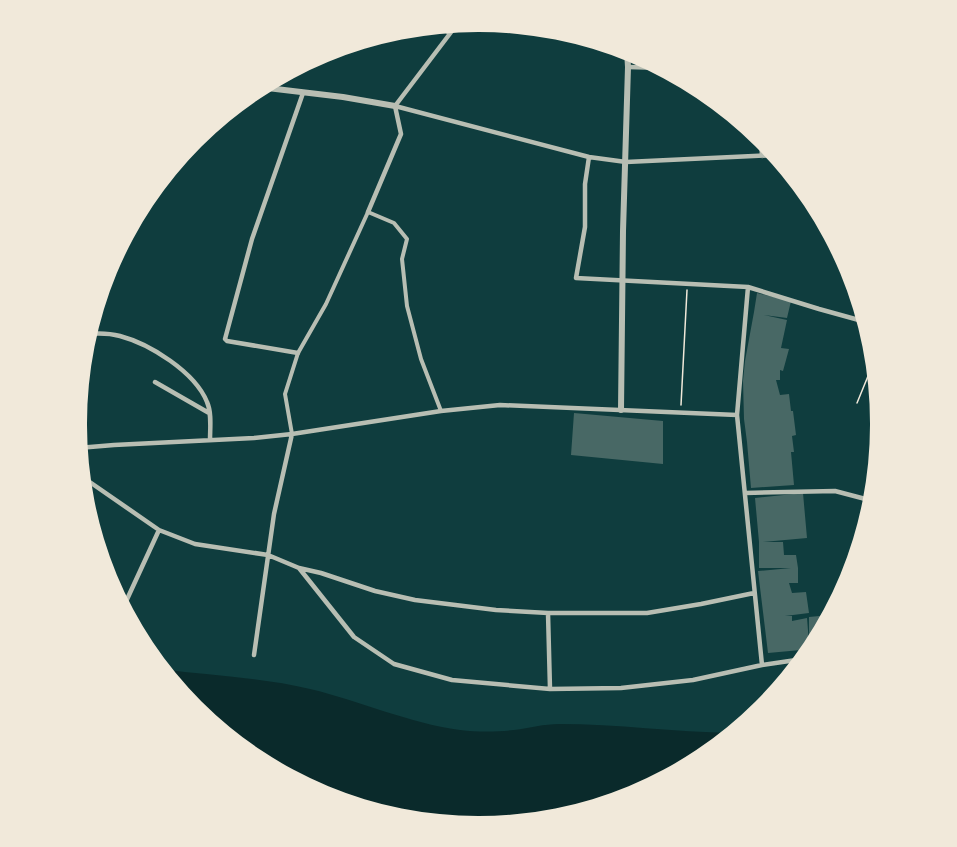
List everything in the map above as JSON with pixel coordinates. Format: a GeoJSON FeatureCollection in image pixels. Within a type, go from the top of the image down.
{"type":"FeatureCollection","features":[{"type":"Feature","properties":{"kind":"street"},"geometry":{"type":"LineString","coordinates":[[254,655],[274,514],[292,434],[285,394],[298,353],[326,304],[401,134],[395,106],[450,33]]}},
{"type":"Feature","properties":{"kind":"street"},"geometry":{"type":"LineString","coordinates":[[621,410],[628,60]]}},
{"type":"Feature","properties":{"kind":"street"},"geometry":{"type":"LineString","coordinates":[[628,67],[642,67]]}},
{"type":"Feature","properties":{"kind":"street"},"geometry":{"type":"LineString","coordinates":[[274,89],[395,106],[589,157],[626,162],[762,156],[762,152]]}},
{"type":"Feature","properties":{"kind":"street"},"geometry":{"type":"LineString","coordinates":[[298,353],[225,339],[252,239],[303,93]]}},
{"type":"Feature","properties":{"kind":"street"},"geometry":{"type":"LineString","coordinates":[[589,157],[585,184],[585,227],[576,278],[748,286],[856,319]]}},
{"type":"Feature","properties":{"kind":"street"},"geometry":{"type":"LineString","coordinates":[[368,212],[394,223],[407,239],[402,259],[407,306],[421,359],[441,411]]}},
{"type":"Feature","properties":{"kind":"street"},"geometry":{"type":"LineString","coordinates":[[748,286],[736,415],[762,665]]}},
{"type":"Feature","properties":{"kind":"street"},"geometry":{"type":"LineString","coordinates":[[97,333],[120,336],[149,347],[189,376],[204,395],[209,407],[210,440]]}},
{"type":"Feature","properties":{"kind":"street"},"geometry":{"type":"LineString","coordinates":[[155,382],[209,413]]}},
{"type":"Feature","properties":{"kind":"street"},"geometry":{"type":"LineString","coordinates":[[87,447],[232,440],[292,434],[441,411],[500,405],[736,415]]}},
{"type":"Feature","properties":{"kind":"street"},"geometry":{"type":"LineString","coordinates":[[91,483],[159,530],[195,544],[268,555],[299,568],[375,591],[415,600],[549,614],[647,613],[754,593]]}},
{"type":"Feature","properties":{"kind":"street"},"geometry":{"type":"LineString","coordinates":[[745,493],[835,491],[863,498]]}},
{"type":"Feature","properties":{"kind":"street"},"geometry":{"type":"LineString","coordinates":[[128,598],[159,530]]}},
{"type":"Feature","properties":{"kind":"street"},"geometry":{"type":"LineString","coordinates":[[299,568],[354,637],[394,664],[452,680],[550,689],[621,688],[693,680],[790,661]]}},
{"type":"Feature","properties":{"kind":"street"},"geometry":{"type":"LineString","coordinates":[[549,614],[550,689]]}},
{"type":"Feature","properties":{"kind":"path"},"geometry":{"type":"LineString","coordinates":[[681,412],[687,284]]}},
{"type":"Feature","properties":{"kind":"path"},"geometry":{"type":"LineString","coordinates":[[857,403],[868,377]]}},
{"type":"Feature","properties":{"kind":"water"},"geometry":{"type":"Polygon","coordinates":[[[175,670],[292,685],[403,717],[460,730],[501,731],[559,724],[719,732],[674,763],[629,786],[605,795],[555,808],[504,815],[478,816],[427,812],[352,795],[282,763],[220,718],[201,701],[175,670]]]}},
{"type":"Feature","properties":{"kind":"building"},"geometry":{"type":"Polygon","coordinates":[[[757,293],[791,301],[787,318],[764,315],[787,320],[781,348],[789,349],[783,371],[780,370],[780,380],[776,380],[780,395],[789,394],[791,411],[793,411],[796,435],[792,436],[794,452],[791,452],[794,485],[751,488],[744,419],[743,381],[757,293]]]}},
{"type":"Feature","properties":{"kind":"building"},"geometry":{"type":"Polygon","coordinates":[[[574,413],[663,421],[663,464],[571,455],[574,413]]]}},
{"type":"Feature","properties":{"kind":"building"},"geometry":{"type":"Polygon","coordinates":[[[803,493],[807,538],[763,542],[783,542],[784,555],[796,555],[798,583],[789,583],[792,593],[806,592],[809,613],[785,616],[792,616],[792,621],[807,618],[808,635],[797,650],[768,653],[758,571],[791,568],[759,568],[755,498],[803,493]]]}},
{"type":"Feature","properties":{"kind":"building"},"geometry":{"type":"Polygon","coordinates":[[[820,616],[809,634],[809,617],[820,616]]]}}]}
